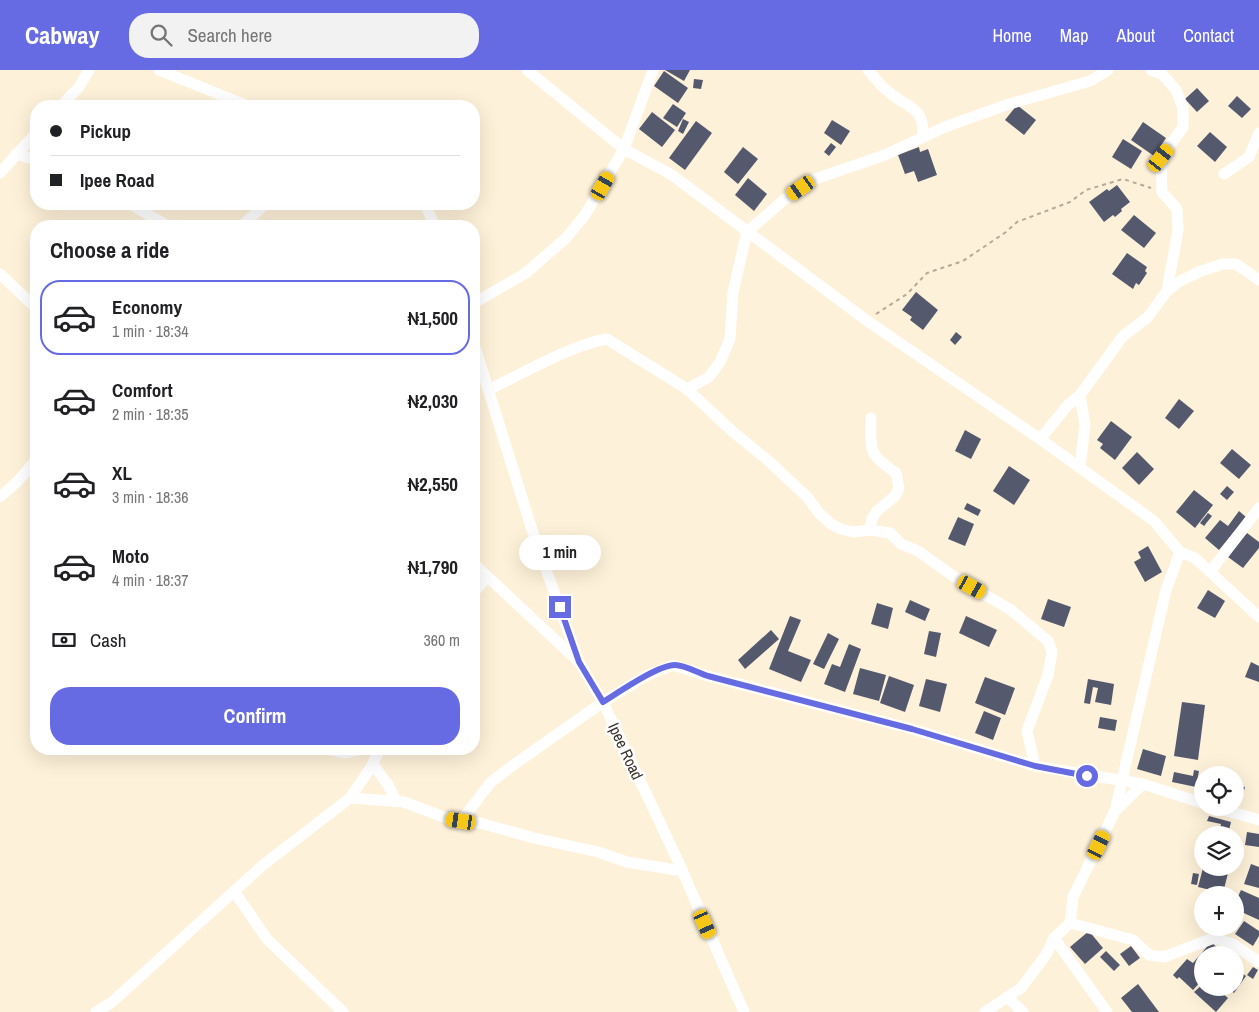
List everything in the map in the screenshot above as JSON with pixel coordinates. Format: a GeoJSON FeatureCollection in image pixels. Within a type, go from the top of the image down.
{"type":"FeatureCollection","features":[{"type":"Feature","properties":{"kind":"street"},"geometry":{"type":"LineString","coordinates":[[66,100],[89,70]]}},
{"type":"Feature","properties":{"kind":"street"},"geometry":{"type":"LineString","coordinates":[[159,70],[233,100]]}},
{"type":"Feature","properties":{"kind":"street"},"geometry":{"type":"LineString","coordinates":[[526,70],[624,149],[672,174],[866,320],[1040,439],[1154,521],[1180,552],[1195,558],[1259,617]]}},
{"type":"Feature","properties":{"kind":"street"},"geometry":{"type":"LineString","coordinates":[[480,300],[526,273],[566,238],[585,215],[624,149],[653,70]]}},
{"type":"Feature","properties":{"kind":"street"},"geometry":{"type":"LineString","coordinates":[[868,70],[891,94],[913,107],[921,117],[923,136]]}},
{"type":"Feature","properties":{"kind":"street"},"geometry":{"type":"LineString","coordinates":[[687,390],[709,377],[720,362],[730,339],[734,292],[747,232],[785,199],[816,180],[886,155],[923,136],[1006,105],[1090,81],[1108,70]]}},
{"type":"Feature","properties":{"kind":"street"},"geometry":{"type":"LineString","coordinates":[[1151,70],[1162,74],[1176,90],[1183,108],[1182,127],[1161,158],[1162,192],[1177,209],[1178,230],[1167,291]]}},
{"type":"Feature","properties":{"kind":"street"},"geometry":{"type":"LineString","coordinates":[[1224,174],[1249,157],[1259,133]]}},
{"type":"Feature","properties":{"kind":"street"},"geometry":{"type":"LineString","coordinates":[[0,174],[30,139]]}},
{"type":"Feature","properties":{"kind":"street"},"geometry":{"type":"LineString","coordinates":[[16,154],[30,158]]}},
{"type":"Feature","properties":{"kind":"street"},"geometry":{"type":"LineString","coordinates":[[140,210],[158,220]]}},
{"type":"Feature","properties":{"kind":"street"},"geometry":{"type":"LineString","coordinates":[[248,220],[259,210]]}},
{"type":"Feature","properties":{"kind":"street"},"geometry":{"type":"LineString","coordinates":[[1040,439],[1068,405],[1080,395],[1123,336],[1147,318],[1167,291],[1180,281],[1201,271],[1223,264],[1236,264],[1259,280]]}},
{"type":"Feature","properties":{"kind":"street"},"geometry":{"type":"LineString","coordinates":[[0,274],[30,302]]}},
{"type":"Feature","properties":{"kind":"street"},"geometry":{"type":"LineString","coordinates":[[488,390],[565,353],[596,341],[607,339],[687,390],[771,463],[808,498],[819,513],[831,524],[854,532],[870,530],[890,533],[901,544],[918,551],[953,576],[1011,610],[1048,640],[1052,652],[1048,675],[1027,731],[1035,766]]}},
{"type":"Feature","properties":{"kind":"street","name":"Ipee Road"},"geometry":{"type":"LineString","coordinates":[[480,369],[533,533],[579,662],[603,702],[682,871],[744,1012]]}},
{"type":"Feature","properties":{"kind":"street"},"geometry":{"type":"LineString","coordinates":[[1080,395],[1085,425],[1080,467]]}},
{"type":"Feature","properties":{"kind":"street"},"geometry":{"type":"LineString","coordinates":[[870,418],[872,450],[881,463],[896,473],[899,488],[895,496],[872,519],[870,530]]}},
{"type":"Feature","properties":{"kind":"street"},"geometry":{"type":"LineString","coordinates":[[0,497],[30,467]]}},
{"type":"Feature","properties":{"kind":"street"},"geometry":{"type":"LineString","coordinates":[[1210,572],[1259,508]]}},
{"type":"Feature","properties":{"kind":"street"},"geometry":{"type":"LineString","coordinates":[[985,1012],[1021,988],[1046,955],[1054,938],[1070,923],[1073,897],[1116,811],[1166,590],[1180,552]]}},
{"type":"Feature","properties":{"kind":"street"},"geometry":{"type":"LineString","coordinates":[[480,570],[579,662]]}},
{"type":"Feature","properties":{"kind":"street"},"geometry":{"type":"LineString","coordinates":[[480,585],[487,577]]}},
{"type":"Feature","properties":{"kind":"street"},"geometry":{"type":"LineString","coordinates":[[461,821],[491,782],[603,702],[646,676],[668,666],[678,665],[708,676],[912,729],[1035,766],[1143,784],[1194,800]]}},
{"type":"Feature","properties":{"kind":"street"},"geometry":{"type":"LineString","coordinates":[[96,1012],[115,1007],[263,865],[350,798],[377,755]]}},
{"type":"Feature","properties":{"kind":"street"},"geometry":{"type":"LineString","coordinates":[[373,764],[388,784],[396,801]]}},
{"type":"Feature","properties":{"kind":"street"},"geometry":{"type":"LineString","coordinates":[[1116,811],[1143,784]]}},
{"type":"Feature","properties":{"kind":"street"},"geometry":{"type":"LineString","coordinates":[[350,798],[396,801],[439,816],[480,823],[534,838],[598,852],[627,862],[682,871]]}},
{"type":"Feature","properties":{"kind":"street"},"geometry":{"type":"LineString","coordinates":[[1244,816],[1259,820]]}},
{"type":"Feature","properties":{"kind":"street"},"geometry":{"type":"LineString","coordinates":[[234,891],[267,939],[343,1012]]}},
{"type":"Feature","properties":{"kind":"street"},"geometry":{"type":"LineString","coordinates":[[1070,923],[1133,940],[1149,955],[1164,957],[1214,938],[1233,944],[1258,959]]}},
{"type":"Feature","properties":{"kind":"street"},"geometry":{"type":"LineString","coordinates":[[1054,938],[1107,1012]]}},
{"type":"Feature","properties":{"kind":"street"},"geometry":{"type":"LineString","coordinates":[[1007,997],[1023,1012]]}},
{"type":"Feature","properties":{"kind":"path"},"geometry":{"type":"LineString","coordinates":[[866,320],[907,294],[927,273],[963,261],[1006,232],[1017,222],[1070,202],[1086,190],[1123,179],[1162,192]]}},
{"type":"Feature","properties":{"kind":"building"},"geometry":{"type":"Polygon","coordinates":[[[665,70],[690,70],[684,81],[665,70]]]}},
{"type":"Feature","properties":{"kind":"building"},"geometry":{"type":"Polygon","coordinates":[[[664,71],[688,88],[678,103],[654,86],[664,71]]]}},
{"type":"Feature","properties":{"kind":"building"},"geometry":{"type":"Polygon","coordinates":[[[694,79],[703,80],[701,89],[693,88],[694,79]]]}},
{"type":"Feature","properties":{"kind":"building"},"geometry":{"type":"Polygon","coordinates":[[[1197,88],[1209,101],[1197,112],[1185,99],[1197,88]]]}},
{"type":"Feature","properties":{"kind":"building"},"geometry":{"type":"Polygon","coordinates":[[[1237,96],[1251,109],[1242,118],[1228,106],[1237,96]]]}},
{"type":"Feature","properties":{"kind":"building"},"geometry":{"type":"Polygon","coordinates":[[[673,104],[686,113],[677,127],[663,118],[673,104]]]}},
{"type":"Feature","properties":{"kind":"building"},"geometry":{"type":"Polygon","coordinates":[[[1017,105],[1036,120],[1024,135],[1005,120],[1017,105]]]}},
{"type":"Feature","properties":{"kind":"building"},"geometry":{"type":"Polygon","coordinates":[[[652,112],[675,130],[662,147],[639,129],[652,112]]]}},
{"type":"Feature","properties":{"kind":"building"},"geometry":{"type":"Polygon","coordinates":[[[683,119],[689,122],[683,134],[678,131],[683,119]]]}},
{"type":"Feature","properties":{"kind":"building"},"geometry":{"type":"Polygon","coordinates":[[[832,120],[850,131],[841,145],[824,133],[832,120]]]}},
{"type":"Feature","properties":{"kind":"building"},"geometry":{"type":"Polygon","coordinates":[[[696,121],[712,133],[685,170],[669,158],[696,121]]]}},
{"type":"Feature","properties":{"kind":"building"},"geometry":{"type":"Polygon","coordinates":[[[1143,122],[1166,138],[1154,156],[1131,140],[1143,122]]]}},
{"type":"Feature","properties":{"kind":"building"},"geometry":{"type":"Polygon","coordinates":[[[1210,132],[1227,147],[1215,162],[1197,146],[1210,132]]]}},
{"type":"Feature","properties":{"kind":"building"},"geometry":{"type":"Polygon","coordinates":[[[1123,139],[1142,151],[1131,169],[1112,157],[1123,139]]]}},
{"type":"Feature","properties":{"kind":"building"},"geometry":{"type":"Polygon","coordinates":[[[831,143],[836,147],[829,156],[824,152],[831,143]]]}},
{"type":"Feature","properties":{"kind":"building"},"geometry":{"type":"Polygon","coordinates":[[[743,147],[758,159],[738,184],[724,172],[743,147]]]}},
{"type":"Feature","properties":{"kind":"building"},"geometry":{"type":"Polygon","coordinates":[[[919,147],[920,152],[928,149],[937,175],[918,182],[914,171],[905,174],[898,155],[919,147]]]}},
{"type":"Feature","properties":{"kind":"building"},"geometry":{"type":"Polygon","coordinates":[[[748,178],[767,194],[754,211],[735,195],[748,178]]]}},
{"type":"Feature","properties":{"kind":"building"},"geometry":{"type":"Polygon","coordinates":[[[1117,185],[1130,202],[1115,217],[1113,215],[1104,222],[1089,202],[1107,189],[1109,191],[1117,185]]]}},
{"type":"Feature","properties":{"kind":"building"},"geometry":{"type":"Polygon","coordinates":[[[1134,215],[1156,233],[1144,248],[1121,230],[1134,215]]]}},
{"type":"Feature","properties":{"kind":"building"},"geometry":{"type":"Polygon","coordinates":[[[1127,253],[1147,267],[1145,271],[1147,273],[1139,285],[1136,283],[1133,289],[1112,274],[1127,253]]]}},
{"type":"Feature","properties":{"kind":"building"},"geometry":{"type":"Polygon","coordinates":[[[916,292],[938,310],[923,330],[910,320],[912,317],[902,310],[916,292]]]}},
{"type":"Feature","properties":{"kind":"building"},"geometry":{"type":"Polygon","coordinates":[[[956,332],[962,337],[955,345],[950,340],[956,332]]]}},
{"type":"Feature","properties":{"kind":"building"},"geometry":{"type":"Polygon","coordinates":[[[1179,399],[1194,411],[1179,429],[1165,418],[1179,399]]]}},
{"type":"Feature","properties":{"kind":"building"},"geometry":{"type":"Polygon","coordinates":[[[1111,421],[1132,437],[1115,460],[1100,448],[1103,444],[1097,440],[1111,421]]]}},
{"type":"Feature","properties":{"kind":"building"},"geometry":{"type":"Polygon","coordinates":[[[965,430],[981,439],[971,459],[955,451],[965,430]]]}},
{"type":"Feature","properties":{"kind":"building"},"geometry":{"type":"Polygon","coordinates":[[[1232,449],[1251,465],[1239,479],[1220,463],[1232,449]]]}},
{"type":"Feature","properties":{"kind":"building"},"geometry":{"type":"Polygon","coordinates":[[[1137,452],[1154,469],[1139,485],[1122,468],[1137,452]]]}},
{"type":"Feature","properties":{"kind":"building"},"geometry":{"type":"Polygon","coordinates":[[[1009,466],[1030,480],[1014,505],[993,491],[1009,466]]]}},
{"type":"Feature","properties":{"kind":"building"},"geometry":{"type":"Polygon","coordinates":[[[1227,486],[1234,492],[1227,500],[1220,494],[1227,486]]]}},
{"type":"Feature","properties":{"kind":"building"},"geometry":{"type":"Polygon","coordinates":[[[1194,490],[1213,505],[1195,528],[1176,512],[1194,490]]]}},
{"type":"Feature","properties":{"kind":"building"},"geometry":{"type":"Polygon","coordinates":[[[967,503],[981,510],[978,516],[964,509],[967,503]]]}},
{"type":"Feature","properties":{"kind":"building"},"geometry":{"type":"Polygon","coordinates":[[[1239,511],[1246,517],[1219,550],[1205,538],[1220,520],[1228,526],[1239,511]]]}},
{"type":"Feature","properties":{"kind":"building"},"geometry":{"type":"Polygon","coordinates":[[[1208,513],[1212,516],[1204,526],[1200,523],[1208,513]]]}},
{"type":"Feature","properties":{"kind":"building"},"geometry":{"type":"Polygon","coordinates":[[[958,517],[974,524],[965,546],[948,539],[958,517]]]}},
{"type":"Feature","properties":{"kind":"building"},"geometry":{"type":"Polygon","coordinates":[[[1247,533],[1259,542],[1259,548],[1243,568],[1228,557],[1247,533]]]}},
{"type":"Feature","properties":{"kind":"building"},"geometry":{"type":"Polygon","coordinates":[[[1148,546],[1162,572],[1145,582],[1134,562],[1141,558],[1138,552],[1148,546]]]}},
{"type":"Feature","properties":{"kind":"building"},"geometry":{"type":"Polygon","coordinates":[[[1208,590],[1225,601],[1215,618],[1197,608],[1208,590]]]}},
{"type":"Feature","properties":{"kind":"building"},"geometry":{"type":"Polygon","coordinates":[[[1048,599],[1071,607],[1064,627],[1041,619],[1048,599]]]}},
{"type":"Feature","properties":{"kind":"building"},"geometry":{"type":"Polygon","coordinates":[[[910,600],[930,609],[925,621],[905,612],[910,600]]]}},
{"type":"Feature","properties":{"kind":"building"},"geometry":{"type":"Polygon","coordinates":[[[877,603],[893,608],[888,629],[871,624],[877,603]]]}},
{"type":"Feature","properties":{"kind":"building"},"geometry":{"type":"Polygon","coordinates":[[[790,616],[801,620],[788,651],[811,660],[801,682],[769,669],[790,616]]]}},
{"type":"Feature","properties":{"kind":"building"},"geometry":{"type":"Polygon","coordinates":[[[966,616],[997,630],[989,647],[959,633],[966,616]]]}},
{"type":"Feature","properties":{"kind":"building"},"geometry":{"type":"Polygon","coordinates":[[[771,630],[779,639],[745,669],[738,660],[771,630]]]}},
{"type":"Feature","properties":{"kind":"building"},"geometry":{"type":"Polygon","coordinates":[[[929,631],[941,633],[936,657],[924,654],[929,631]]]}},
{"type":"Feature","properties":{"kind":"building"},"geometry":{"type":"Polygon","coordinates":[[[828,633],[839,639],[824,669],[813,664],[828,633]]]}},
{"type":"Feature","properties":{"kind":"building"},"geometry":{"type":"Polygon","coordinates":[[[849,644],[861,649],[845,692],[824,684],[832,664],[840,667],[849,644]]]}},
{"type":"Feature","properties":{"kind":"building"},"geometry":{"type":"Polygon","coordinates":[[[1251,662],[1259,666],[1259,682],[1245,677],[1251,662]]]}},
{"type":"Feature","properties":{"kind":"building"},"geometry":{"type":"Polygon","coordinates":[[[860,668],[886,675],[879,701],[853,694],[860,668]]]}},
{"type":"Feature","properties":{"kind":"building"},"geometry":{"type":"Polygon","coordinates":[[[889,676],[914,685],[905,712],[880,703],[889,676]]]}},
{"type":"Feature","properties":{"kind":"building"},"geometry":{"type":"Polygon","coordinates":[[[985,677],[1015,688],[1005,715],[975,703],[985,677]]]}},
{"type":"Feature","properties":{"kind":"building"},"geometry":{"type":"Polygon","coordinates":[[[926,679],[947,684],[940,712],[919,706],[926,679]]]}},
{"type":"Feature","properties":{"kind":"building"},"geometry":{"type":"Polygon","coordinates":[[[1088,679],[1114,684],[1111,705],[1095,702],[1098,688],[1093,687],[1090,704],[1084,703],[1088,679]]]}},
{"type":"Feature","properties":{"kind":"building"},"geometry":{"type":"Polygon","coordinates":[[[1182,702],[1205,705],[1198,760],[1174,756],[1182,702]]]}},
{"type":"Feature","properties":{"kind":"building"},"geometry":{"type":"Polygon","coordinates":[[[984,711],[1001,718],[993,740],[975,733],[984,711]]]}},
{"type":"Feature","properties":{"kind":"building"},"geometry":{"type":"Polygon","coordinates":[[[1100,717],[1117,720],[1115,731],[1098,728],[1100,717]]]}},
{"type":"Feature","properties":{"kind":"building"},"geometry":{"type":"Polygon","coordinates":[[[1143,749],[1166,756],[1161,776],[1137,769],[1143,749]]]}},
{"type":"Feature","properties":{"kind":"building"},"geometry":{"type":"Polygon","coordinates":[[[1194,770],[1194,787],[1172,782],[1174,772],[1193,776],[1194,770]]]}},
{"type":"Feature","properties":{"kind":"building"},"geometry":{"type":"Polygon","coordinates":[[[1209,816],[1231,822],[1230,826],[1220,826],[1221,824],[1207,821],[1209,816]]]}},
{"type":"Feature","properties":{"kind":"building"},"geometry":{"type":"Polygon","coordinates":[[[1247,832],[1259,834],[1259,847],[1245,845],[1247,832]]]}},
{"type":"Feature","properties":{"kind":"building"},"geometry":{"type":"Polygon","coordinates":[[[1251,864],[1259,867],[1259,888],[1244,884],[1251,864]]]}},
{"type":"Feature","properties":{"kind":"building"},"geometry":{"type":"Polygon","coordinates":[[[1194,873],[1194,876],[1199,876],[1197,885],[1191,884],[1194,873]]]}},
{"type":"Feature","properties":{"kind":"building"},"geometry":{"type":"Polygon","coordinates":[[[1201,876],[1227,876],[1225,886],[1198,886],[1201,876]]]}},
{"type":"Feature","properties":{"kind":"building"},"geometry":{"type":"Polygon","coordinates":[[[1244,891],[1259,898],[1259,920],[1244,913],[1244,891]]]}},
{"type":"Feature","properties":{"kind":"building"},"geometry":{"type":"Polygon","coordinates":[[[1244,921],[1259,931],[1259,936],[1253,946],[1238,936],[1244,936],[1244,921]]]}},
{"type":"Feature","properties":{"kind":"building"},"geometry":{"type":"Polygon","coordinates":[[[1089,931],[1103,948],[1085,964],[1070,947],[1089,931]]]}},
{"type":"Feature","properties":{"kind":"building"},"geometry":{"type":"Polygon","coordinates":[[[1211,942],[1215,946],[1208,946],[1211,942]]]}},
{"type":"Feature","properties":{"kind":"building"},"geometry":{"type":"Polygon","coordinates":[[[1131,946],[1140,958],[1129,966],[1120,954],[1131,946]]]}},
{"type":"Feature","properties":{"kind":"building"},"geometry":{"type":"Polygon","coordinates":[[[1106,951],[1120,965],[1114,971],[1100,957],[1106,951]]]}},
{"type":"Feature","properties":{"kind":"building"},"geometry":{"type":"Polygon","coordinates":[[[1187,959],[1194,962],[1193,990],[1179,977],[1177,979],[1173,975],[1187,959]]]}},
{"type":"Feature","properties":{"kind":"building"},"geometry":{"type":"Polygon","coordinates":[[[1253,967],[1258,970],[1253,979],[1247,975],[1253,967]]]}},
{"type":"Feature","properties":{"kind":"building"},"geometry":{"type":"Polygon","coordinates":[[[1138,984],[1159,1012],[1132,1012],[1121,998],[1138,984]]]}},
{"type":"Feature","properties":{"kind":"building"},"geometry":{"type":"Polygon","coordinates":[[[1198,996],[1226,996],[1228,998],[1216,1012],[1198,996]]]}},
{"type":"Feature","properties":{"kind":"route"},"geometry":{"type":"LineString","coordinates":[[560,607],[579,662],[603,702],[646,676],[668,666],[678,665],[708,676],[912,729],[1035,766],[1087,776]]}}]}
